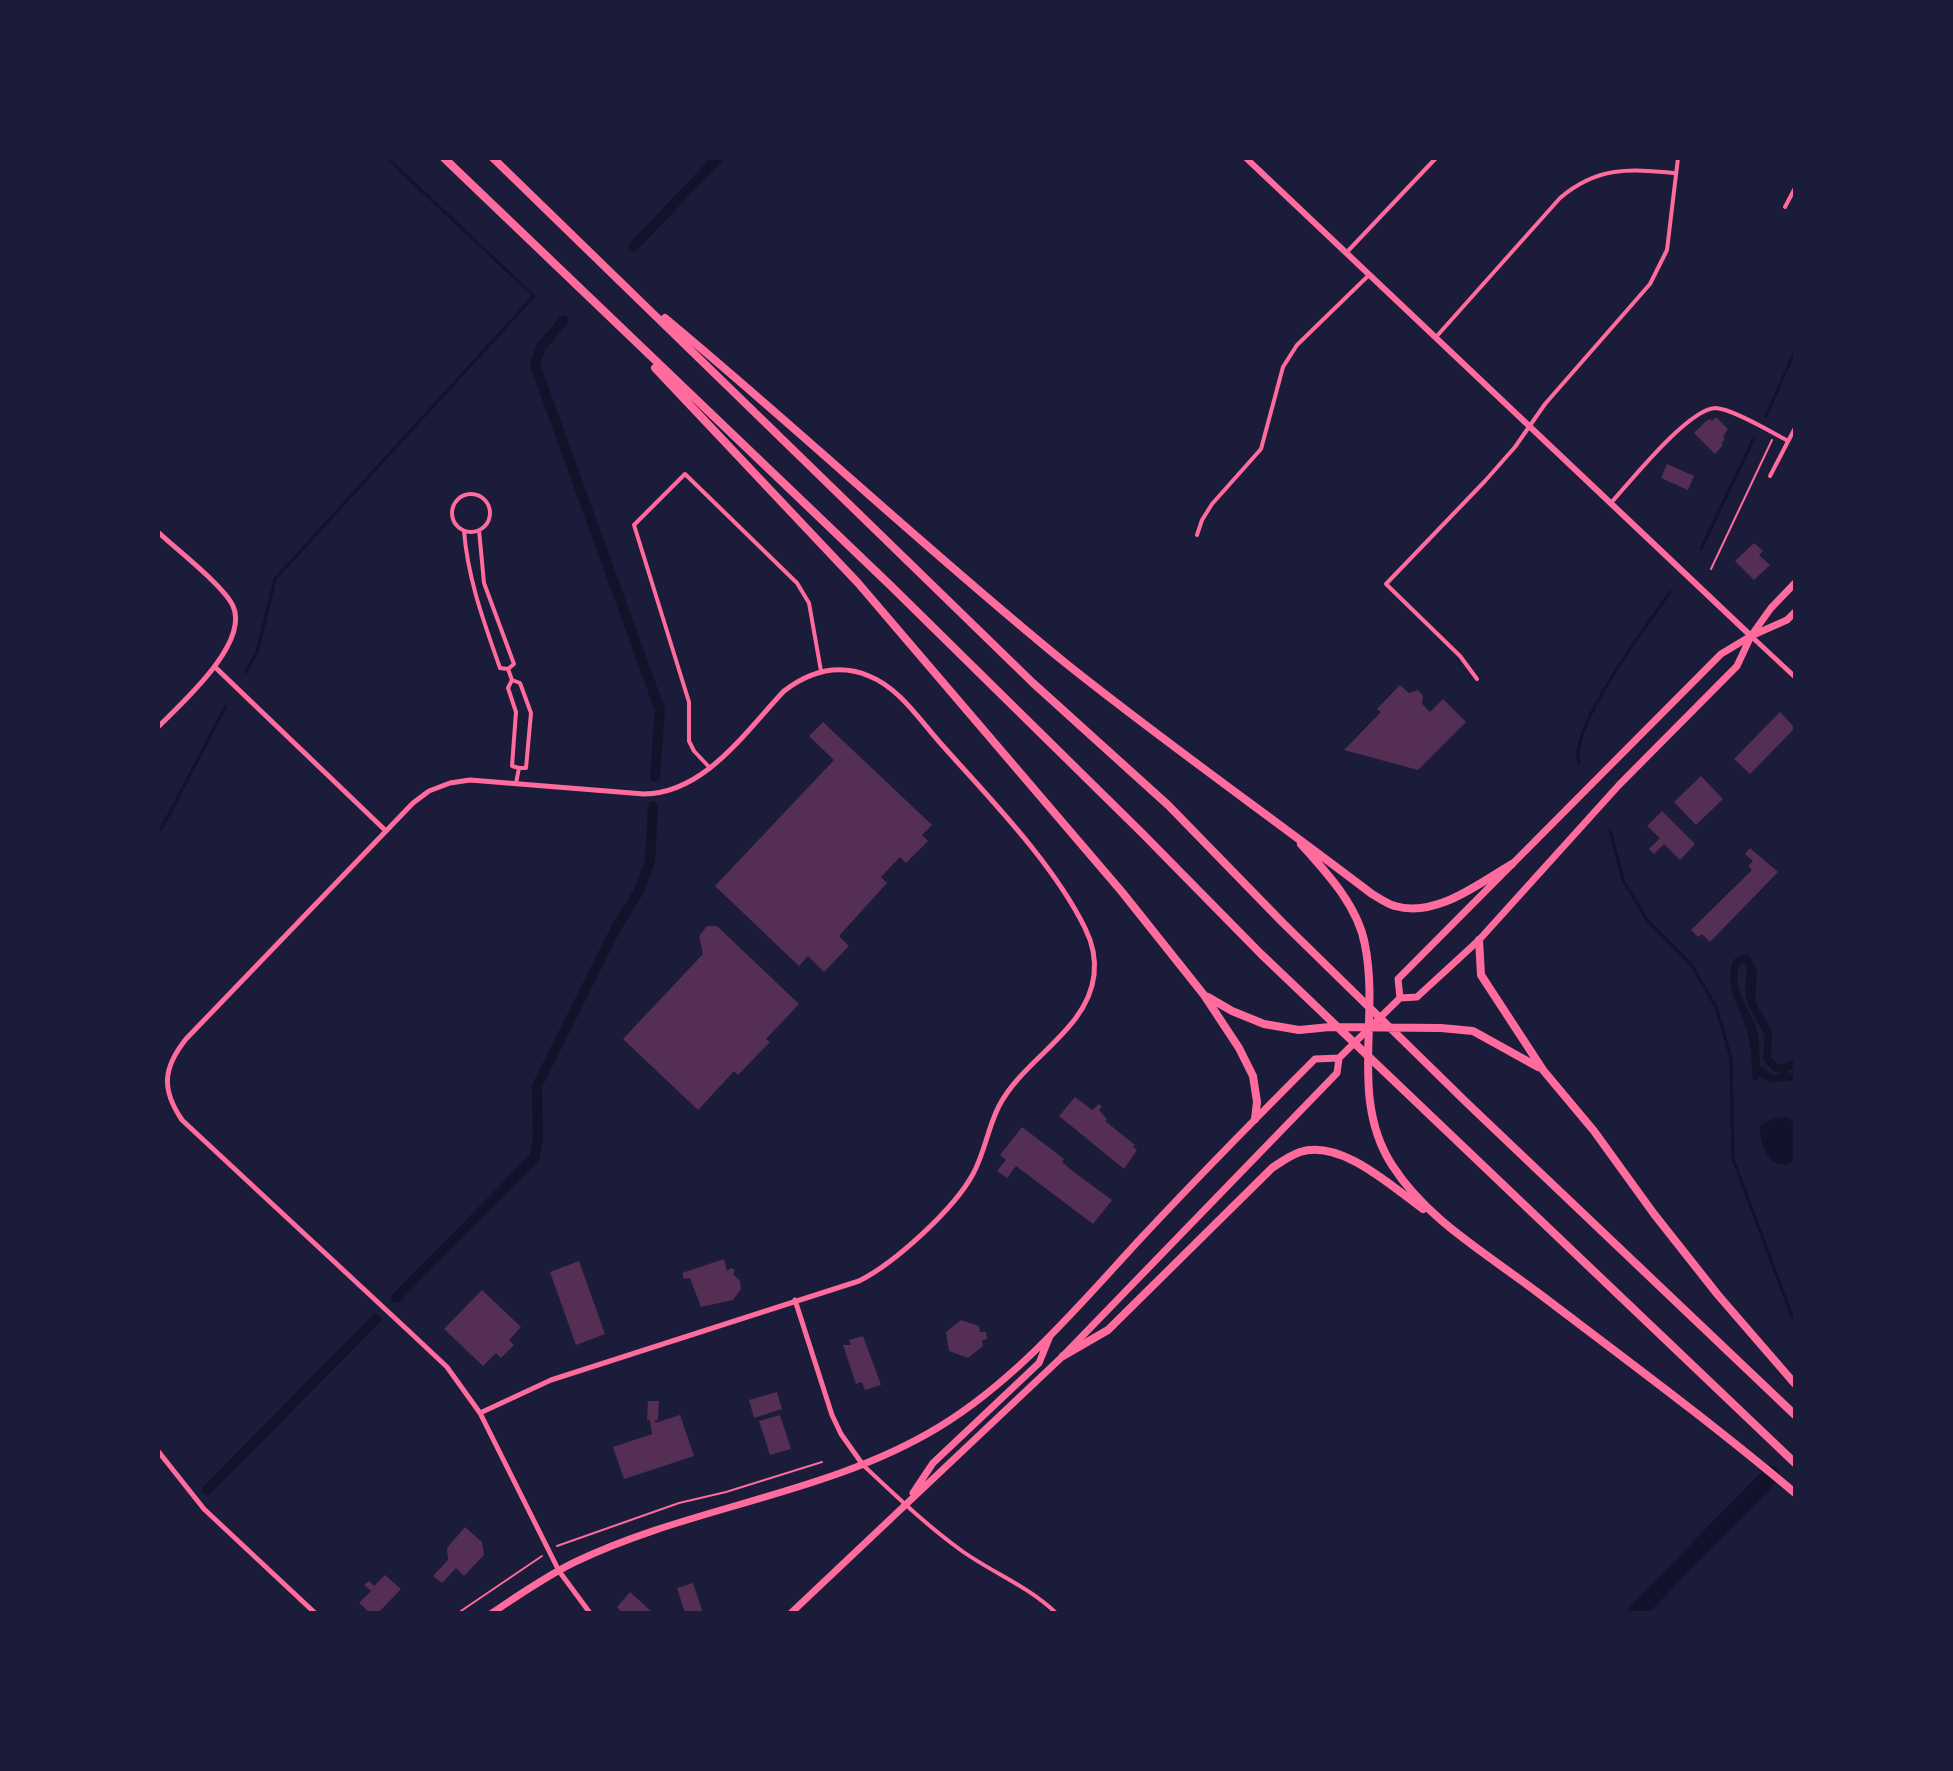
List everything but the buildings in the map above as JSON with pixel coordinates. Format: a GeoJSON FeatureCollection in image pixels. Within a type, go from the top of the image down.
{"type":"FeatureCollection","features":[{"type":"Feature","properties":{"kind":"highway"},"geometry":{"type":"LineString","coordinates":[[444,158],[860,555],[1261,954],[1795,1463]]}},
{"type":"Feature","properties":{"kind":"highway"},"geometry":{"type":"LineString","coordinates":[[493,158],[1033,683],[1168,805],[1467,1103],[1795,1415]]}},
{"type":"Feature","properties":{"kind":"highway"},"geometry":{"type":"LineString","coordinates":[[618,279],[762,399],[957,573],[1045,646],[1150,729],[1372,894],[1394,906],[1415,909],[1434,906],[1512,864]]}},
{"type":"Feature","properties":{"kind":"highway"},"geometry":{"type":"LineString","coordinates":[[594,303],[858,583],[1071,829],[1204,995],[1239,1048],[1253,1076],[1257,1102],[1255,1119]]}},
{"type":"Feature","properties":{"kind":"highway"},"geometry":{"type":"LineString","coordinates":[[1287,829],[1330,876],[1352,913],[1365,945],[1370,1028],[1367,1068],[1369,1102],[1376,1133],[1392,1165],[1432,1215]]}},
{"type":"Feature","properties":{"kind":"highway"},"geometry":{"type":"LineString","coordinates":[[1479,940],[1481,975],[1543,1070],[1604,1143],[1654,1214],[1718,1295],[1795,1384]]}},
{"type":"Feature","properties":{"kind":"highway"},"geometry":{"type":"LineString","coordinates":[[1204,995],[1264,1024],[1299,1030],[1441,1028],[1473,1031],[1543,1070]]}},
{"type":"Feature","properties":{"kind":"highway"},"geometry":{"type":"LineString","coordinates":[[1063,1356],[1108,1330],[1272,1168],[1303,1151],[1325,1150],[1351,1158],[1432,1215],[1708,1421],[1795,1493]]}},
{"type":"Feature","properties":{"kind":"main road"},"geometry":{"type":"LineString","coordinates":[[1246,158],[1751,636]]}},
{"type":"Feature","properties":{"kind":"main road"},"geometry":{"type":"LineString","coordinates":[[791,1613],[1063,1356],[1337,1073],[1339,1058],[1400,998],[1417,997],[1479,940],[1619,785],[1737,666],[1751,636],[1771,608],[1795,583]]}},
{"type":"Feature","properties":{"kind":"main road"},"geometry":{"type":"LineString","coordinates":[[1400,998],[1398,979],[1721,654],[1787,620],[1795,612]]}},
{"type":"Feature","properties":{"kind":"main road"},"geometry":{"type":"LineString","coordinates":[[492,1613],[559,1571],[627,1541],[863,1465],[938,1428],[994,1388],[1051,1334],[1196,1179],[1315,1059],[1339,1058]]}},
{"type":"Feature","properties":{"kind":"main road"},"geometry":{"type":"LineString","coordinates":[[905,1505],[933,1463],[1039,1363],[1051,1334]]}},
{"type":"Feature","properties":{"kind":"street"},"geometry":{"type":"LineString","coordinates":[[1346,253],[1436,158]]}},
{"type":"Feature","properties":{"kind":"street"},"geometry":{"type":"LineString","coordinates":[[1477,679],[1460,656],[1386,584],[1485,481],[1545,404],[1655,277],[1667,250],[1678,158]]}},
{"type":"Feature","properties":{"kind":"street"},"geometry":{"type":"LineString","coordinates":[[1436,337],[1575,185],[1609,171],[1632,169],[1676,173]]}},
{"type":"Feature","properties":{"kind":"street"},"geometry":{"type":"LineString","coordinates":[[1785,207],[1795,188]]}},
{"type":"Feature","properties":{"kind":"street"},"geometry":{"type":"LineString","coordinates":[[1197,535],[1212,504],[1261,449],[1283,367],[1297,345],[1369,275]]}},
{"type":"Feature","properties":{"kind":"street"},"geometry":{"type":"LineString","coordinates":[[1610,504],[1696,414],[1716,408],[1788,441]]}},
{"type":"Feature","properties":{"kind":"street"},"geometry":{"type":"LineString","coordinates":[[1770,476],[1795,428]]}},
{"type":"Feature","properties":{"kind":"street"},"geometry":{"type":"LineString","coordinates":[[710,768],[689,741],[689,702],[634,525],[685,474],[797,583],[809,603],[821,671]]}},
{"type":"Feature","properties":{"kind":"street"},"geometry":{"type":"LineString","coordinates":[[464,531],[474,593],[500,668],[508,669],[514,664],[481,572],[479,530],[489,518],[489,506],[481,497],[469,494],[458,498],[452,510],[454,523],[464,531],[479,530]]}},
{"type":"Feature","properties":{"kind":"street"},"geometry":{"type":"LineString","coordinates":[[158,532],[233,605],[234,626],[216,668],[158,727]]}},
{"type":"Feature","properties":{"kind":"street"},"geometry":{"type":"LineString","coordinates":[[1751,636],[1795,677]]}},
{"type":"Feature","properties":{"kind":"street"},"geometry":{"type":"LineString","coordinates":[[216,668],[386,831]]}},
{"type":"Feature","properties":{"kind":"street"},"geometry":{"type":"LineString","coordinates":[[508,669],[512,680],[508,688],[516,712],[512,766],[526,768],[531,713],[520,683],[512,680]]}},
{"type":"Feature","properties":{"kind":"street"},"geometry":{"type":"LineString","coordinates":[[480,1413],[551,1380],[859,1281],[874,1273],[891,1261],[951,1203],[974,1173],[1004,1097],[1073,1021],[1092,988],[1093,949],[1084,925],[1072,906],[1012,824],[897,695],[868,675],[844,670],[821,671],[796,681],[710,768],[683,787],[657,794],[470,780],[429,791],[386,831],[186,1039],[170,1064],[168,1090],[171,1104],[182,1120],[447,1367],[480,1413],[559,1571],[590,1613]]}},
{"type":"Feature","properties":{"kind":"street"},"geometry":{"type":"LineString","coordinates":[[516,783],[519,768]]}},
{"type":"Feature","properties":{"kind":"street"},"geometry":{"type":"LineString","coordinates":[[795,1300],[832,1415],[863,1465],[905,1505],[964,1552],[1031,1591],[1056,1613]]}},
{"type":"Feature","properties":{"kind":"street"},"geometry":{"type":"LineString","coordinates":[[158,1451],[204,1509],[315,1613]]}},
{"type":"Feature","properties":{"kind":"path"},"geometry":{"type":"LineString","coordinates":[[1711,569],[1775,434]]}},
{"type":"Feature","properties":{"kind":"path"},"geometry":{"type":"LineString","coordinates":[[558,1545],[679,1503],[822,1462]]}},
{"type":"Feature","properties":{"kind":"path"},"geometry":{"type":"LineString","coordinates":[[458,1613],[534,1562]]}},
{"type":"Feature","properties":{"kind":"shaded area"},"geometry":{"type":"Polygon","coordinates":[[[1749,955],[1757,972],[1755,1001],[1772,1031],[1771,1057],[1779,1065],[1795,1059],[1795,1067],[1787,1072],[1795,1075],[1795,1083],[1787,1080],[1772,1083],[1759,1076],[1758,1080],[1753,1081],[1749,1041],[1730,980],[1733,960],[1749,955]],[[1742,962],[1737,979],[1758,1034],[1760,1066],[1773,1075],[1785,1073],[1773,1071],[1763,1059],[1765,1036],[1745,993],[1747,967],[1742,962]]]}},
{"type":"Feature","properties":{"kind":"shaded area"},"geometry":{"type":"Polygon","coordinates":[[[1777,1116],[1777,1119],[1786,1117],[1795,1123],[1795,1160],[1787,1164],[1774,1162],[1765,1150],[1760,1134],[1759,1126],[1777,1116]]]}},
{"type":"Feature","properties":{"kind":"waterway"},"geometry":{"type":"LineString","coordinates":[[246,672],[257,652],[275,579],[534,296],[387,158]]}},
{"type":"Feature","properties":{"kind":"waterway"},"geometry":{"type":"LineString","coordinates":[[633,247],[718,158]]}},
{"type":"Feature","properties":{"kind":"waterway"},"geometry":{"type":"LineString","coordinates":[[564,320],[541,347],[535,365],[660,710],[655,777]]}},
{"type":"Feature","properties":{"kind":"waterway"},"geometry":{"type":"LineString","coordinates":[[1766,416],[1795,351]]}},
{"type":"Feature","properties":{"kind":"waterway"},"geometry":{"type":"LineString","coordinates":[[1701,549],[1754,438]]}},
{"type":"Feature","properties":{"kind":"waterway"},"geometry":{"type":"LineString","coordinates":[[1579,763],[1579,747],[1585,726],[1597,702],[1670,592]]}},
{"type":"Feature","properties":{"kind":"waterway"},"geometry":{"type":"LineString","coordinates":[[158,835],[226,706]]}},
{"type":"Feature","properties":{"kind":"waterway"},"geometry":{"type":"LineString","coordinates":[[396,1298],[534,1158],[538,1140],[537,1086],[616,928],[639,891],[650,861],[653,806]]}},
{"type":"Feature","properties":{"kind":"waterway"},"geometry":{"type":"LineString","coordinates":[[1610,830],[1623,880],[1647,920],[1691,964],[1716,1007],[1731,1058],[1733,1159],[1795,1324]]}},
{"type":"Feature","properties":{"kind":"waterway"},"geometry":{"type":"LineString","coordinates":[[207,1490],[376,1319]]}},
{"type":"Feature","properties":{"kind":"waterway"},"geometry":{"type":"LineString","coordinates":[[1636,1613],[1771,1475]]}}]}
